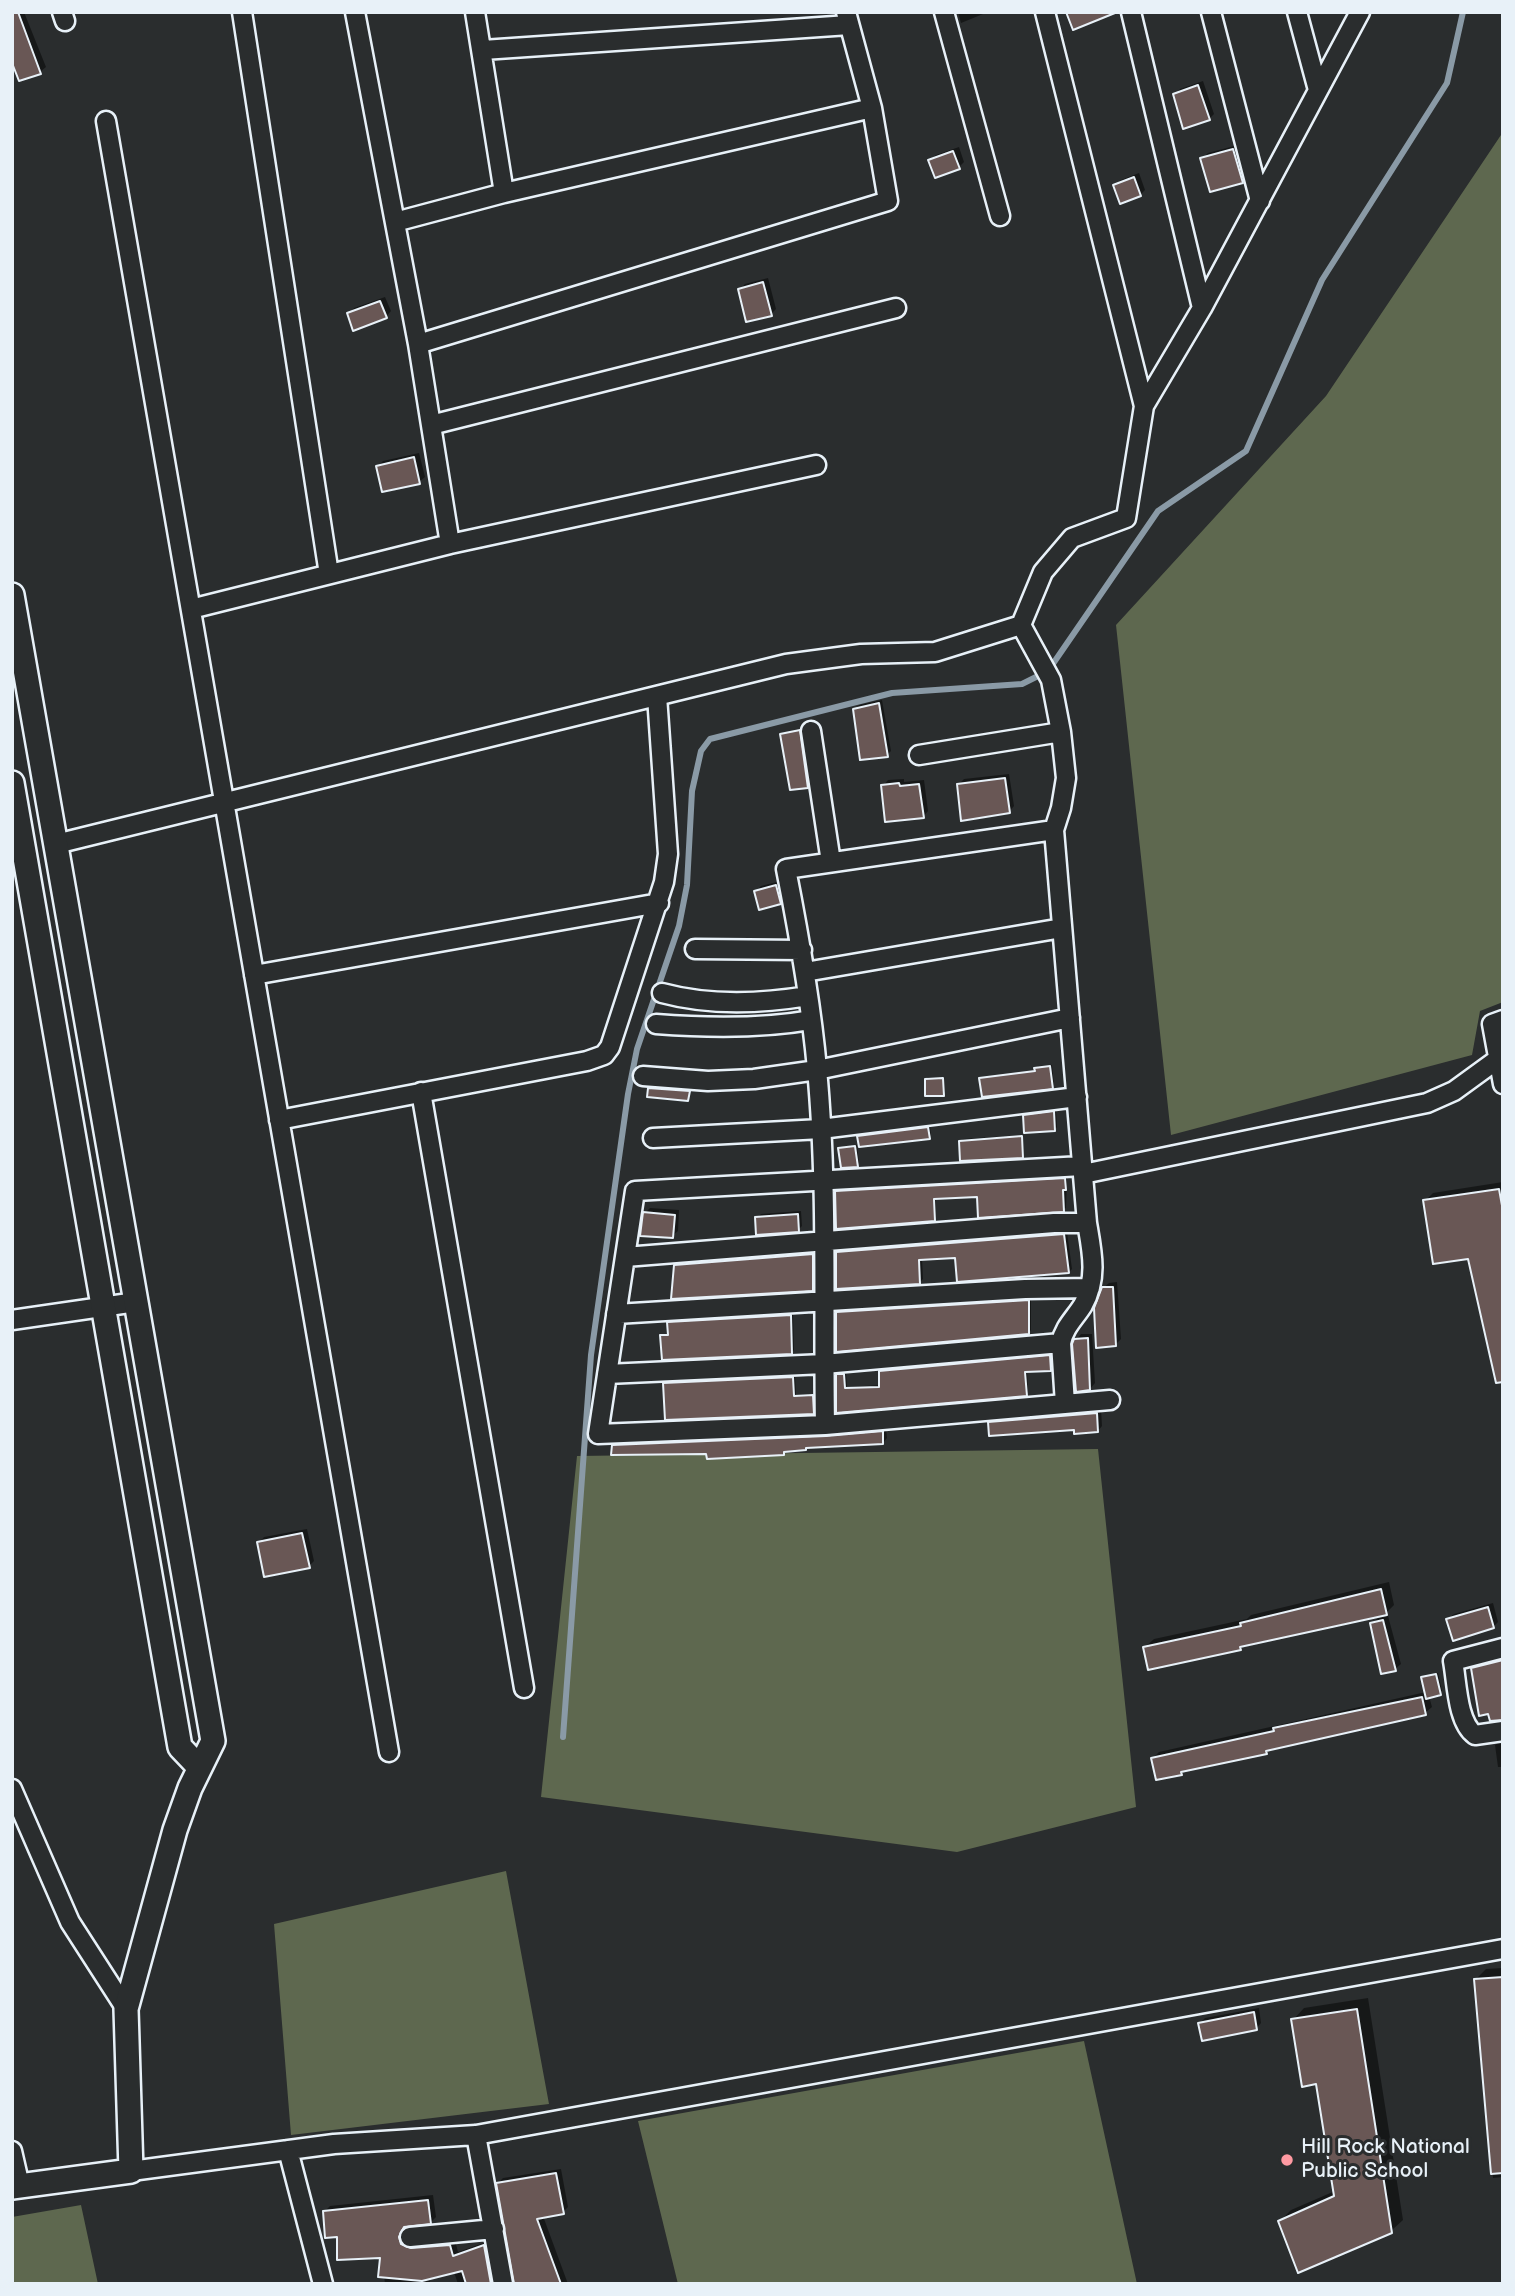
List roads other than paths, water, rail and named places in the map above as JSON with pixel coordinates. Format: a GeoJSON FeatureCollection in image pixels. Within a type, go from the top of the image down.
{"type":"FeatureCollection","features":[{"type":"Feature","properties":{"kind":"street"},"geometry":{"type":"LineString","coordinates":[[243,12],[329,573]]}},
{"type":"Feature","properties":{"kind":"street"},"geometry":{"type":"LineString","coordinates":[[355,12],[418,344],[450,544]]}},
{"type":"Feature","properties":{"kind":"street"},"geometry":{"type":"LineString","coordinates":[[475,12],[504,193]]}},
{"type":"Feature","properties":{"kind":"street"},"geometry":{"type":"LineString","coordinates":[[944,12],[1000,216]]}},
{"type":"Feature","properties":{"kind":"street"},"geometry":{"type":"LineString","coordinates":[[1045,12],[1144,405]]}},
{"type":"Feature","properties":{"kind":"street"},"geometry":{"type":"LineString","coordinates":[[1131,12],[1202,308]]}},
{"type":"Feature","properties":{"kind":"street"},"geometry":{"type":"LineString","coordinates":[[1211,12],[1260,201]]}},
{"type":"Feature","properties":{"kind":"street"},"geometry":{"type":"LineString","coordinates":[[1297,12],[1318,90]]}},
{"type":"Feature","properties":{"kind":"street"},"geometry":{"type":"LineString","coordinates":[[1021,625],[1043,572],[1072,538],[1126,518],[1144,405],[1202,308],[1360,12]]}},
{"type":"Feature","properties":{"kind":"street"},"geometry":{"type":"LineString","coordinates":[[418,344],[888,201],[872,108],[848,18],[482,50]]}},
{"type":"Feature","properties":{"kind":"street"},"geometry":{"type":"LineString","coordinates":[[395,222],[504,193],[872,108]]}},
{"type":"Feature","properties":{"kind":"street"},"geometry":{"type":"LineString","coordinates":[[106,121],[389,1752]]}},
{"type":"Feature","properties":{"kind":"street"},"geometry":{"type":"LineString","coordinates":[[430,425],[896,308]]}},
{"type":"Feature","properties":{"kind":"street"},"geometry":{"type":"LineString","coordinates":[[191,610],[450,544],[816,465]]}},
{"type":"Feature","properties":{"kind":"street"},"geometry":{"type":"LineString","coordinates":[[12,595],[213,1741],[199,1767],[176,1830],[126,2009],[131,2171]]}},
{"type":"Feature","properties":{"kind":"street"},"geometry":{"type":"LineString","coordinates":[[1021,625],[1051,680],[1061,732],[1066,778],[1054,830],[1087,1223],[1094,1268],[1083,1305],[1063,1333],[1061,1343],[1065,1404]]}},
{"type":"Feature","properties":{"kind":"street"},"geometry":{"type":"LineString","coordinates":[[18,850],[56,844],[786,664],[861,654],[935,652],[1021,625]]}},
{"type":"Feature","properties":{"kind":"street"},"geometry":{"type":"LineString","coordinates":[[279,1120],[587,1061],[604,1055],[610,1047],[659,903],[668,853],[657,695]]}},
{"type":"Feature","properties":{"kind":"street"},"geometry":{"type":"LineString","coordinates":[[811,731],[831,862]]}},
{"type":"Feature","properties":{"kind":"street"},"geometry":{"type":"LineString","coordinates":[[919,755],[1061,732]]}},
{"type":"Feature","properties":{"kind":"street"},"geometry":{"type":"LineString","coordinates":[[12,783],[18,850],[180,1748],[199,1767]]}},
{"type":"Feature","properties":{"kind":"street"},"geometry":{"type":"LineString","coordinates":[[825,1425],[821,1129],[817,1070],[802,950],[786,869],[1054,830]]}},
{"type":"Feature","properties":{"kind":"street"},"geometry":{"type":"LineString","coordinates":[[254,975],[659,903]]}},
{"type":"Feature","properties":{"kind":"street"},"geometry":{"type":"LineString","coordinates":[[805,972],[1062,928]]}},
{"type":"Feature","properties":{"kind":"street"},"geometry":{"type":"LineString","coordinates":[[695,949],[802,950]]}},
{"type":"Feature","properties":{"kind":"street"},"geometry":{"type":"LineString","coordinates":[[662,993],[688,1000],[722,1003],[753,1003],[808,996]]}},
{"type":"Feature","properties":{"kind":"street"},"geometry":{"type":"LineString","coordinates":[[643,1076],[730,1081],[817,1070],[1070,1018]]}},
{"type":"Feature","properties":{"kind":"street"},"geometry":{"type":"LineString","coordinates":[[656,1024],[779,1026],[811,1020]]}},
{"type":"Feature","properties":{"kind":"street"},"geometry":{"type":"LineString","coordinates":[[1503,1020],[1492,1024],[1503,1084]]}},
{"type":"Feature","properties":{"kind":"street"},"geometry":{"type":"LineString","coordinates":[[1110,1400],[825,1425],[598,1434],[635,1191],[1083,1170],[1427,1103],[1454,1091],[1498,1059]]}},
{"type":"Feature","properties":{"kind":"street"},"geometry":{"type":"LineString","coordinates":[[421,1092],[524,1688]]}},
{"type":"Feature","properties":{"kind":"street"},"geometry":{"type":"LineString","coordinates":[[653,1138],[821,1129],[1077,1097]]}},
{"type":"Feature","properties":{"kind":"street"},"geometry":{"type":"LineString","coordinates":[[625,1257],[1054,1223],[1087,1223]]}},
{"type":"Feature","properties":{"kind":"street"},"geometry":{"type":"LineString","coordinates":[[616,1314],[1025,1289],[1090,1288]]}},
{"type":"Feature","properties":{"kind":"street"},"geometry":{"type":"LineString","coordinates":[[12,1320],[136,1301]]}},
{"type":"Feature","properties":{"kind":"street"},"geometry":{"type":"LineString","coordinates":[[607,1374],[824,1364],[1061,1343]]}},
{"type":"Feature","properties":{"kind":"street"},"geometry":{"type":"LineString","coordinates":[[1503,1648],[1453,1661],[1463,1720],[1468,1730],[1475,1735],[1503,1731]]}},
{"type":"Feature","properties":{"kind":"street"},"geometry":{"type":"LineString","coordinates":[[12,1790],[70,1922],[126,2009]]}},
{"type":"Feature","properties":{"kind":"street"},"geometry":{"type":"LineString","coordinates":[[12,2151],[16,2186],[334,2144],[477,2135],[1503,1949]]}},
{"type":"Feature","properties":{"kind":"street"},"geometry":{"type":"LineString","coordinates":[[477,2135],[503,2284]]}},
{"type":"Feature","properties":{"kind":"street"},"geometry":{"type":"LineString","coordinates":[[288,2150],[323,2284]]}},
{"type":"Feature","properties":{"kind":"street"},"geometry":{"type":"LineString","coordinates":[[410,2237],[494,2229]]}},
{"type":"Feature","properties":{"kind":"waterway"},"geometry":{"type":"LineString","coordinates":[[563,1737],[591,1355],[628,1094],[637,1049],[679,926],[687,885],[692,791],[701,751],[710,739],[892,693],[1022,684],[1048,671],[1158,511],[1246,451],[1322,280],[1447,83],[1463,12]]}},
{"type":"Feature","properties":{"kind":"place","name":"Hill Rock National Public School"},"geometry":{"type":"Point","coordinates":[1287,2160]}}]}
